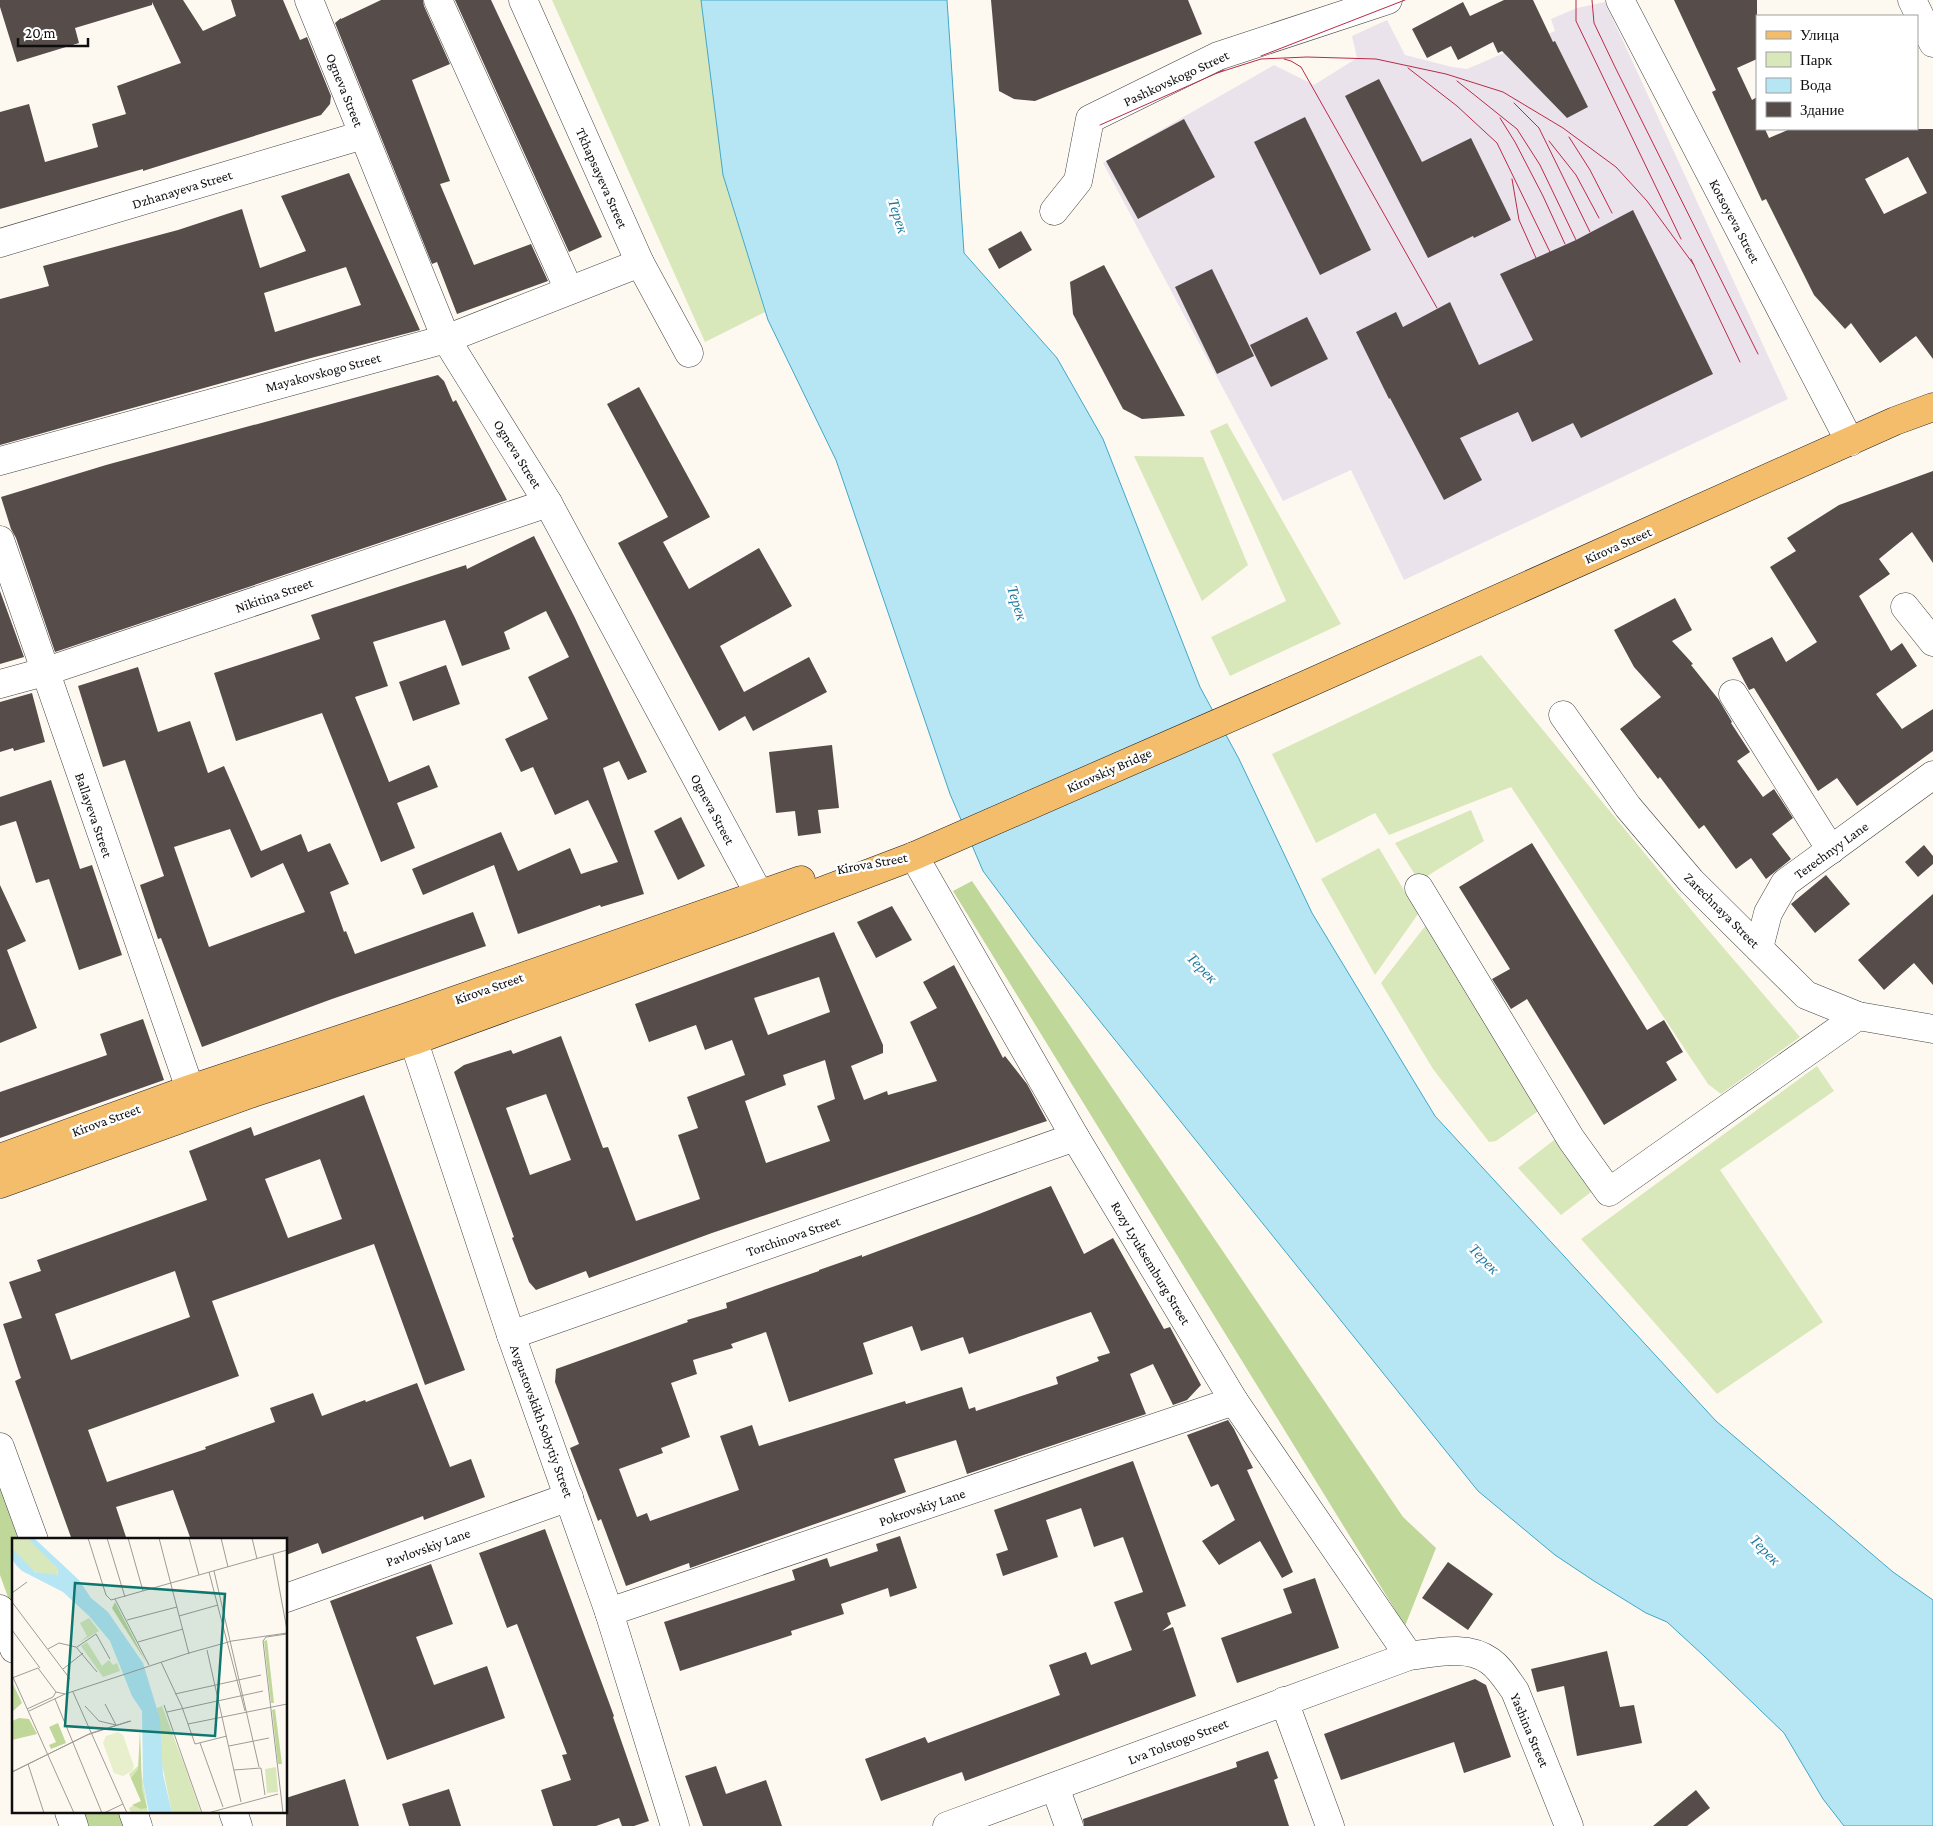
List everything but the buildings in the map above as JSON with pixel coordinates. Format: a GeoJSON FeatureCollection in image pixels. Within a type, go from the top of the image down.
{"type":"FeatureCollection","features":[{"type":"Feature","properties":{"kind":"main road","name":"Kirova Street"},"geometry":{"type":"LineString","coordinates":[[1305,685],[1895,421],[1933,407]]}},
{"type":"Feature","properties":{"kind":"main road","name":"Kirovskiy Bridge"},"geometry":{"type":"LineString","coordinates":[[921,853],[1305,685]]}},
{"type":"Feature","properties":{"kind":"main road","name":"Kirova Street"},"geometry":{"type":"LineString","coordinates":[[0,1184],[253,1093],[408,1030],[759,894],[826,871],[921,853]]}},
{"type":"Feature","properties":{"kind":"main road","name":"Kirova Street"},"geometry":{"type":"LineString","coordinates":[[0,1158],[190,1089],[408,1030],[751,918],[921,853]]}},
{"type":"Feature","properties":{"kind":"street","name":"Ogneva Street"},"geometry":{"type":"LineString","coordinates":[[309,0],[446,339],[548,503],[759,894]]}},
{"type":"Feature","properties":{"kind":"street"},"geometry":{"type":"LineString","coordinates":[[438,0],[569,290]]}},
{"type":"Feature","properties":{"kind":"street","name":"Tkhapsayeva Street"},"geometry":{"type":"LineString","coordinates":[[522,0],[640,263],[689,352]]}},
{"type":"Feature","properties":{"kind":"street","name":"Pashkovskogo Street"},"geometry":{"type":"LineString","coordinates":[[1054,211],[1078,181],[1090,119],[1218,56],[1388,0]]}},
{"type":"Feature","properties":{"kind":"street","name":"Kotsoyeva Street"},"geometry":{"type":"LineString","coordinates":[[1620,0],[1850,442]]}},
{"type":"Feature","properties":{"kind":"street"},"geometry":{"type":"LineString","coordinates":[[1912,0],[1933,43]]}},
{"type":"Feature","properties":{"kind":"street","name":"Dzhanayeva Street"},"geometry":{"type":"LineString","coordinates":[[0,243],[363,135]]}},
{"type":"Feature","properties":{"kind":"street","name":"Mayakovskogo Street"},"geometry":{"type":"LineString","coordinates":[[0,462],[446,339],[640,263]]}},
{"type":"Feature","properties":{"kind":"street","name":"Nikitina Street"},"geometry":{"type":"LineString","coordinates":[[0,684],[44,672],[548,503]]}},
{"type":"Feature","properties":{"kind":"street","name":"Ballayeva Street"},"geometry":{"type":"LineString","coordinates":[[0,540],[44,672],[190,1089]]}},
{"type":"Feature","properties":{"kind":"street"},"geometry":{"type":"LineString","coordinates":[[1905,607],[1933,642]]}},
{"type":"Feature","properties":{"kind":"street"},"geometry":{"type":"LineString","coordinates":[[1733,694],[1831,850]]}},
{"type":"Feature","properties":{"kind":"street","name":"Zarechnaya Street"},"geometry":{"type":"LineString","coordinates":[[1564,715],[1628,807],[1691,881],[1806,995],[1858,1016],[1933,1029]]}},
{"type":"Feature","properties":{"kind":"street","name":"Terechnyy Lane"},"geometry":{"type":"LineString","coordinates":[[1759,948],[1768,913],[1785,883],[1933,775]]}},
{"type":"Feature","properties":{"kind":"street","name":"Rozy Lyuksemburg Street"},"geometry":{"type":"LineString","coordinates":[[921,853],[1075,1137],[1234,1401],[1409,1656]]}},
{"type":"Feature","properties":{"kind":"street"},"geometry":{"type":"LineString","coordinates":[[1419,888],[1571,1140],[1610,1192],[1858,1016]]}},
{"type":"Feature","properties":{"kind":"street","name":"Avgustovskikh Sobytiy Street"},"geometry":{"type":"LineString","coordinates":[[408,1030],[418,1054],[511,1334],[609,1612],[675,1826]]}},
{"type":"Feature","properties":{"kind":"street","name":"Torchinova Street"},"geometry":{"type":"LineString","coordinates":[[511,1334],[1075,1137]]}},
{"type":"Feature","properties":{"kind":"street","name":"Pokrovskiy Lane"},"geometry":{"type":"LineString","coordinates":[[609,1612],[1234,1401]]}},
{"type":"Feature","properties":{"kind":"street"},"geometry":{"type":"LineString","coordinates":[[0,1447],[33,1538]]}},
{"type":"Feature","properties":{"kind":"street","name":"Pavlovskiy Lane"},"geometry":{"type":"LineString","coordinates":[[288,1597],[569,1497]]}},
{"type":"Feature","properties":{"kind":"street"},"geometry":{"type":"LineString","coordinates":[[0,1609],[12,1643]]}},
{"type":"Feature","properties":{"kind":"street","name":"Yashina Street"},"geometry":{"type":"LineString","coordinates":[[1409,1656],[1457,1651],[1470,1653],[1488,1660],[1502,1672],[1523,1708],[1569,1826]]}},
{"type":"Feature","properties":{"kind":"street","name":"Lva Tolstogo Street"},"geometry":{"type":"LineString","coordinates":[[947,1826],[1409,1656]]}},
{"type":"Feature","properties":{"kind":"street"},"geometry":{"type":"LineString","coordinates":[[1284,1701],[1330,1826]]}},
{"type":"Feature","properties":{"kind":"street"},"geometry":{"type":"LineString","coordinates":[[1055,1787],[1069,1826]]}},
{"type":"Feature","properties":{"kind":"street"},"geometry":{"type":"LineString","coordinates":[[134,1814],[138,1826]]}},
{"type":"Feature","properties":{"kind":"street"},"geometry":{"type":"LineString","coordinates":[[234,1814],[238,1826]]}},
{"type":"Feature","properties":{"kind":"shaded area"},"geometry":{"type":"Polygon","coordinates":[[[1605,2],[1788,399],[1404,580],[1351,470],[1283,501],[1103,163],[1274,65],[1314,85],[1357,58],[1352,36],[1387,20],[1405,55],[1467,69],[1555,31],[1551,19],[1577,8],[1605,2]]]}},
{"type":"Feature","properties":{"kind":"green space"},"geometry":{"type":"Polygon","coordinates":[[[552,0],[701,0],[723,175],[765,312],[705,342],[552,0]]]}},
{"type":"Feature","properties":{"kind":"green space"},"geometry":{"type":"Polygon","coordinates":[[[1227,423],[1341,624],[1230,676],[1211,637],[1286,601],[1210,431],[1227,423]]]}},
{"type":"Feature","properties":{"kind":"green space"},"geometry":{"type":"Polygon","coordinates":[[[1134,456],[1203,457],[1248,565],[1202,601],[1134,456]]]}},
{"type":"Feature","properties":{"kind":"green space"},"geometry":{"type":"Polygon","coordinates":[[[1481,655],[1698,918],[1800,1037],[1721,1094],[1708,1084],[1511,787],[1389,835],[1375,813],[1316,843],[1272,754],[1481,655]]]}},
{"type":"Feature","properties":{"kind":"green space"},"geometry":{"type":"Polygon","coordinates":[[[1471,810],[1484,841],[1419,881],[1395,843],[1471,810]]]}},
{"type":"Feature","properties":{"kind":"green space"},"geometry":{"type":"Polygon","coordinates":[[[1379,848],[1418,914],[1375,975],[1321,879],[1379,848]]]}},
{"type":"Feature","properties":{"kind":"green space"},"geometry":{"type":"Polygon","coordinates":[[[972,881],[1403,1517],[1436,1548],[1405,1626],[953,891],[972,881]]]}},
{"type":"Feature","properties":{"kind":"green space"},"geometry":{"type":"Polygon","coordinates":[[[1426,925],[1544,1107],[1496,1141],[1489,1142],[1433,1069],[1381,983],[1426,925]]]}},
{"type":"Feature","properties":{"kind":"green space"},"geometry":{"type":"Polygon","coordinates":[[[1817,1066],[1834,1091],[1720,1170],[1823,1322],[1717,1394],[1581,1239],[1817,1066]]]}},
{"type":"Feature","properties":{"kind":"green space"},"geometry":{"type":"Polygon","coordinates":[[[1558,1137],[1595,1189],[1561,1215],[1518,1168],[1558,1137]]]}},
{"type":"Feature","properties":{"kind":"green space"},"geometry":{"type":"Polygon","coordinates":[[[0,1467],[25,1538],[12,1538],[12,1608],[0,1575],[0,1467]]]}},
{"type":"Feature","properties":{"kind":"green space"},"geometry":{"type":"Polygon","coordinates":[[[84,1814],[123,1814],[126,1826],[88,1826],[84,1814]]]}},
{"type":"Feature","properties":{"kind":"water","name":"Терек"},"geometry":{"type":"Polygon","coordinates":[[[701,0],[947,0],[964,253],[1057,358],[1103,439],[1200,687],[1239,759],[1312,913],[1435,1116],[1716,1421],[1893,1572],[1933,1600],[1933,1826],[1844,1826],[1823,1799],[1784,1733],[1667,1622],[1646,1613],[1555,1555],[1478,1491],[1033,938],[983,871],[950,794],[836,460],[768,320],[723,175],[701,0]]]}},
{"type":"Feature","properties":{"kind":"tram line"},"geometry":{"type":"LineString","coordinates":[[1261,56],[1405,0]]}},
{"type":"Feature","properties":{"kind":"tram line"},"geometry":{"type":"LineString","coordinates":[[1576,0],[1576,21],[1681,239]]}},
{"type":"Feature","properties":{"kind":"tram line"},"geometry":{"type":"LineString","coordinates":[[1592,0],[1594,23],[1758,354]]}},
{"type":"Feature","properties":{"kind":"tram line"},"geometry":{"type":"LineString","coordinates":[[1217,73],[1261,59],[1307,57],[1376,59],[1446,74],[1503,92],[1563,128],[1616,167],[1647,201],[1694,265]]}},
{"type":"Feature","properties":{"kind":"tram line"},"geometry":{"type":"LineString","coordinates":[[1284,59],[1301,67],[1437,308]]}},
{"type":"Feature","properties":{"kind":"tram line"},"geometry":{"type":"LineString","coordinates":[[1408,68],[1457,106],[1497,143],[1550,252]]}},
{"type":"Feature","properties":{"kind":"tram line"},"geometry":{"type":"LineString","coordinates":[[1100,125],[1224,70]]}},
{"type":"Feature","properties":{"kind":"tram line"},"geometry":{"type":"LineString","coordinates":[[1457,81],[1517,129],[1540,165],[1576,240]]}},
{"type":"Feature","properties":{"kind":"tram line"},"geometry":{"type":"LineString","coordinates":[[1514,103],[1539,128],[1590,232]]}},
{"type":"Feature","properties":{"kind":"tram line"},"geometry":{"type":"LineString","coordinates":[[1500,118],[1515,142],[1543,196],[1565,244]]}},
{"type":"Feature","properties":{"kind":"tram line"},"geometry":{"type":"LineString","coordinates":[[1569,137],[1590,170],[1612,213]]}},
{"type":"Feature","properties":{"kind":"tram line"},"geometry":{"type":"LineString","coordinates":[[1549,141],[1576,175],[1599,218]]}},
{"type":"Feature","properties":{"kind":"tram line"},"geometry":{"type":"LineString","coordinates":[[1512,179],[1519,220],[1536,258]]}},
{"type":"Feature","properties":{"kind":"tram line"},"geometry":{"type":"LineString","coordinates":[[1691,259],[1740,362]]}}]}
